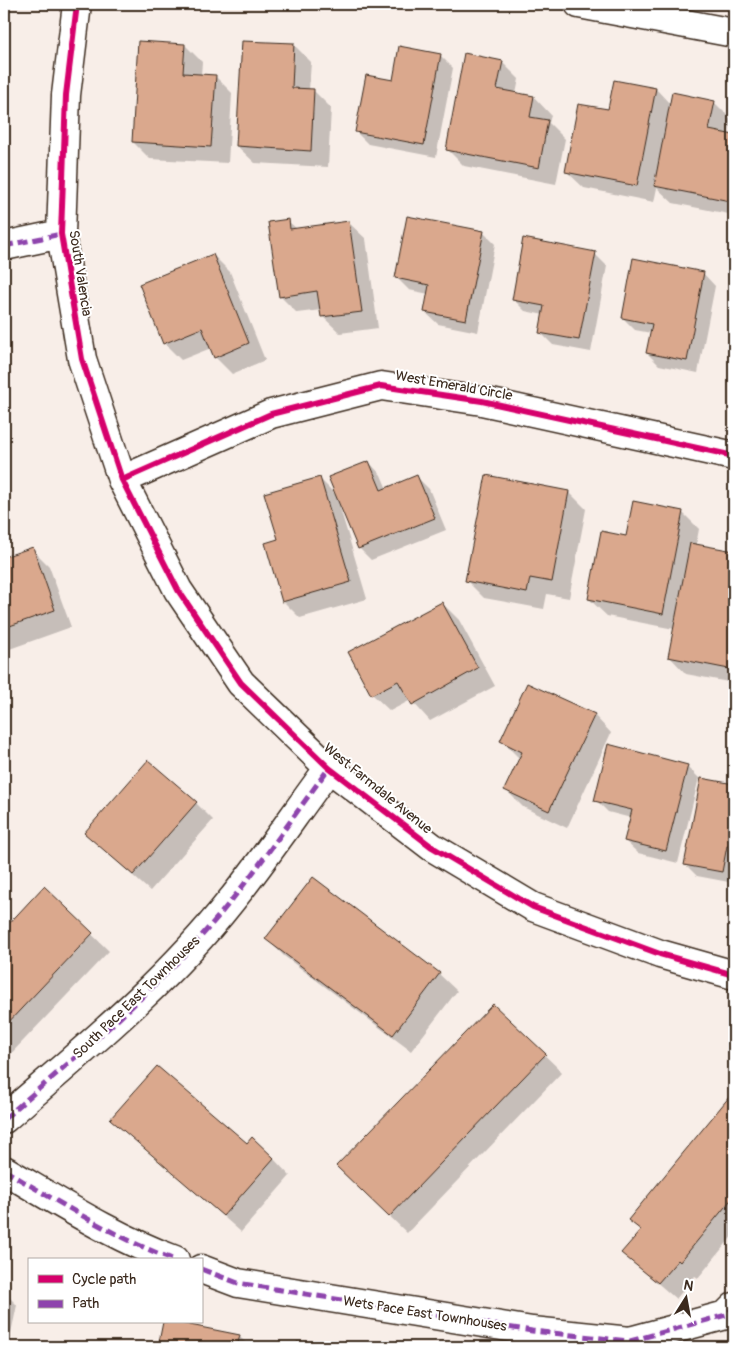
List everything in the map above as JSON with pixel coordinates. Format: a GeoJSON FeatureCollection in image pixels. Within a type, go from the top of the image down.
{"type":"FeatureCollection","features":[{"type":"Feature","properties":{"kind":"street","name":"South Valencia"},"geometry":{"type":"LineString","coordinates":[[77,4],[66,95],[61,234],[82,359],[122,480]]}},
{"type":"Feature","properties":{"kind":"street"},"geometry":{"type":"LineString","coordinates":[[579,4],[734,33]]}},
{"type":"Feature","properties":{"kind":"street"},"geometry":{"type":"LineString","coordinates":[[4,246],[61,234]]}},
{"type":"Feature","properties":{"kind":"street","name":"West Emerald Circle"},"geometry":{"type":"LineString","coordinates":[[122,480],[271,414],[381,386],[482,401],[734,456]]}},
{"type":"Feature","properties":{"kind":"street","name":"West Farmdale Avenue"},"geometry":{"type":"LineString","coordinates":[[122,480],[178,590],[241,683],[329,768],[432,847],[533,907],[660,954],[734,975]]}},
{"type":"Feature","properties":{"kind":"street","name":"South Pace East Townhouses"},"geometry":{"type":"LineString","coordinates":[[4,1119],[100,1035],[178,961],[230,902],[329,768]]}},
{"type":"Feature","properties":{"kind":"street"},"geometry":{"type":"LineString","coordinates":[[4,1170],[66,1206],[170,1258]]}},
{"type":"Feature","properties":{"kind":"street","name":"Wets Pace East Townhouses"},"geometry":{"type":"LineString","coordinates":[[202,1269],[248,1284],[532,1331],[630,1341],[726,1315],[734,1307]]}},
{"type":"Feature","properties":{"kind":"building"},"geometry":{"type":"Polygon","coordinates":[[[138,41],[185,44],[183,73],[216,75],[211,147],[132,142],[138,41]]]}},
{"type":"Feature","properties":{"kind":"building"},"geometry":{"type":"Polygon","coordinates":[[[242,41],[294,43],[292,88],[314,89],[311,151],[236,146],[242,41]]]}},
{"type":"Feature","properties":{"kind":"building"},"geometry":{"type":"Polygon","coordinates":[[[399,46],[441,54],[424,145],[355,132],[366,75],[393,80],[399,46]]]}},
{"type":"Feature","properties":{"kind":"building"},"geometry":{"type":"Polygon","coordinates":[[[464,53],[503,61],[497,89],[534,96],[530,117],[548,120],[539,168],[446,150],[464,53]]]}},
{"type":"Feature","properties":{"kind":"building"},"geometry":{"type":"Polygon","coordinates":[[[614,80],[656,88],[637,186],[565,172],[578,104],[608,109],[614,80]]]}},
{"type":"Feature","properties":{"kind":"building"},"geometry":{"type":"Polygon","coordinates":[[[672,92],[715,101],[709,130],[734,135],[734,181],[730,201],[654,186],[672,92]]]}},
{"type":"Feature","properties":{"kind":"building"},"geometry":{"type":"Polygon","coordinates":[[[407,216],[484,231],[466,320],[424,312],[429,285],[395,278],[407,216]]]}},
{"type":"Feature","properties":{"kind":"building"},"geometry":{"type":"Polygon","coordinates":[[[289,219],[290,229],[349,221],[362,312],[321,317],[317,291],[279,297],[268,222],[289,219]]]}},
{"type":"Feature","properties":{"kind":"building"},"geometry":{"type":"Polygon","coordinates":[[[523,238],[596,252],[579,340],[539,333],[544,306],[512,300],[523,238]]]}},
{"type":"Feature","properties":{"kind":"building"},"geometry":{"type":"Polygon","coordinates":[[[213,254],[249,343],[214,358],[202,328],[163,344],[139,284],[213,254]]]}},
{"type":"Feature","properties":{"kind":"building"},"geometry":{"type":"Polygon","coordinates":[[[633,258],[704,272],[687,361],[646,353],[652,324],[622,318],[633,258]]]}},
{"type":"Feature","properties":{"kind":"building"},"geometry":{"type":"Polygon","coordinates":[[[734,314],[734,339],[730,338],[734,314]]]}},
{"type":"Feature","properties":{"kind":"building"},"geometry":{"type":"Polygon","coordinates":[[[369,461],[381,490],[417,475],[435,518],[358,549],[328,477],[369,461]]]}},
{"type":"Feature","properties":{"kind":"building"},"geometry":{"type":"Polygon","coordinates":[[[486,475],[569,491],[552,582],[530,578],[527,593],[465,581],[486,475]]]}},
{"type":"Feature","properties":{"kind":"building"},"geometry":{"type":"Polygon","coordinates":[[[320,477],[351,582],[282,602],[265,543],[278,539],[264,493],[320,477]]]}},
{"type":"Feature","properties":{"kind":"building"},"geometry":{"type":"Polygon","coordinates":[[[633,501],[683,511],[663,614],[588,599],[601,531],[626,536],[633,501]]]}},
{"type":"Feature","properties":{"kind":"building"},"geometry":{"type":"Polygon","coordinates":[[[690,543],[734,551],[734,670],[668,657],[690,543]]]}},
{"type":"Feature","properties":{"kind":"building"},"geometry":{"type":"Polygon","coordinates":[[[33,547],[55,610],[4,628],[4,557],[33,547]]]}},
{"type":"Feature","properties":{"kind":"building"},"geometry":{"type":"Polygon","coordinates":[[[442,602],[478,668],[412,705],[398,681],[371,695],[348,652],[442,602]]]}},
{"type":"Feature","properties":{"kind":"building"},"geometry":{"type":"Polygon","coordinates":[[[527,683],[595,714],[549,811],[504,790],[522,752],[500,741],[527,683]]]}},
{"type":"Feature","properties":{"kind":"building"},"geometry":{"type":"Polygon","coordinates":[[[608,744],[688,765],[666,851],[624,841],[632,810],[594,801],[608,744]]]}},
{"type":"Feature","properties":{"kind":"building"},"geometry":{"type":"Polygon","coordinates":[[[148,760],[197,802],[133,875],[84,833],[148,760]]]}},
{"type":"Feature","properties":{"kind":"building"},"geometry":{"type":"Polygon","coordinates":[[[701,778],[734,784],[734,847],[727,846],[722,872],[684,865],[701,778]]]}},
{"type":"Feature","properties":{"kind":"building"},"geometry":{"type":"Polygon","coordinates":[[[313,877],[440,973],[393,1035],[265,939],[313,877]]]}},
{"type":"Feature","properties":{"kind":"building"},"geometry":{"type":"Polygon","coordinates":[[[44,886],[93,933],[4,1027],[4,929],[44,886]]]}},
{"type":"Feature","properties":{"kind":"building"},"geometry":{"type":"Polygon","coordinates":[[[493,1004],[546,1054],[389,1217],[336,1166],[493,1004]]]}},
{"type":"Feature","properties":{"kind":"building"},"geometry":{"type":"Polygon","coordinates":[[[157,1066],[247,1143],[252,1137],[274,1158],[223,1216],[110,1119],[157,1066]]]}},
{"type":"Feature","properties":{"kind":"building"},"geometry":{"type":"Polygon","coordinates":[[[730,1096],[734,1100],[734,1196],[680,1262],[678,1260],[658,1283],[621,1253],[641,1230],[628,1220],[730,1096]]]}},
{"type":"Feature","properties":{"kind":"building"},"geometry":{"type":"Polygon","coordinates":[[[163,1324],[185,1324],[240,1335],[237,1347],[158,1347],[163,1324]]]}},
{"type":"Feature","properties":{"kind":"building"},"geometry":{"type":"Polygon","coordinates":[[[297,1342],[323,1347],[296,1347],[297,1342]]]}},
{"type":"Feature","properties":{"kind":"marked path"},"geometry":{"type":"LineString","coordinates":[[4,246],[61,234]]}},
{"type":"Feature","properties":{"kind":"marked path"},"geometry":{"type":"LineString","coordinates":[[4,1119],[122,1016],[205,932],[243,886],[329,768]]}},
{"type":"Feature","properties":{"kind":"marked path"},"geometry":{"type":"LineString","coordinates":[[4,1170],[109,1230],[170,1258]]}},
{"type":"Feature","properties":{"kind":"marked path"},"geometry":{"type":"LineString","coordinates":[[202,1269],[238,1283],[532,1331],[630,1341],[726,1315],[734,1307]]}},
{"type":"Feature","properties":{"kind":"cycle path"},"geometry":{"type":"LineString","coordinates":[[77,4],[66,95],[61,234],[82,359],[122,480],[178,590],[241,683],[329,768],[432,847],[533,907],[660,954],[734,975]]}},
{"type":"Feature","properties":{"kind":"cycle path"},"geometry":{"type":"LineString","coordinates":[[122,480],[271,414],[381,386],[482,401],[734,456]]}}]}
